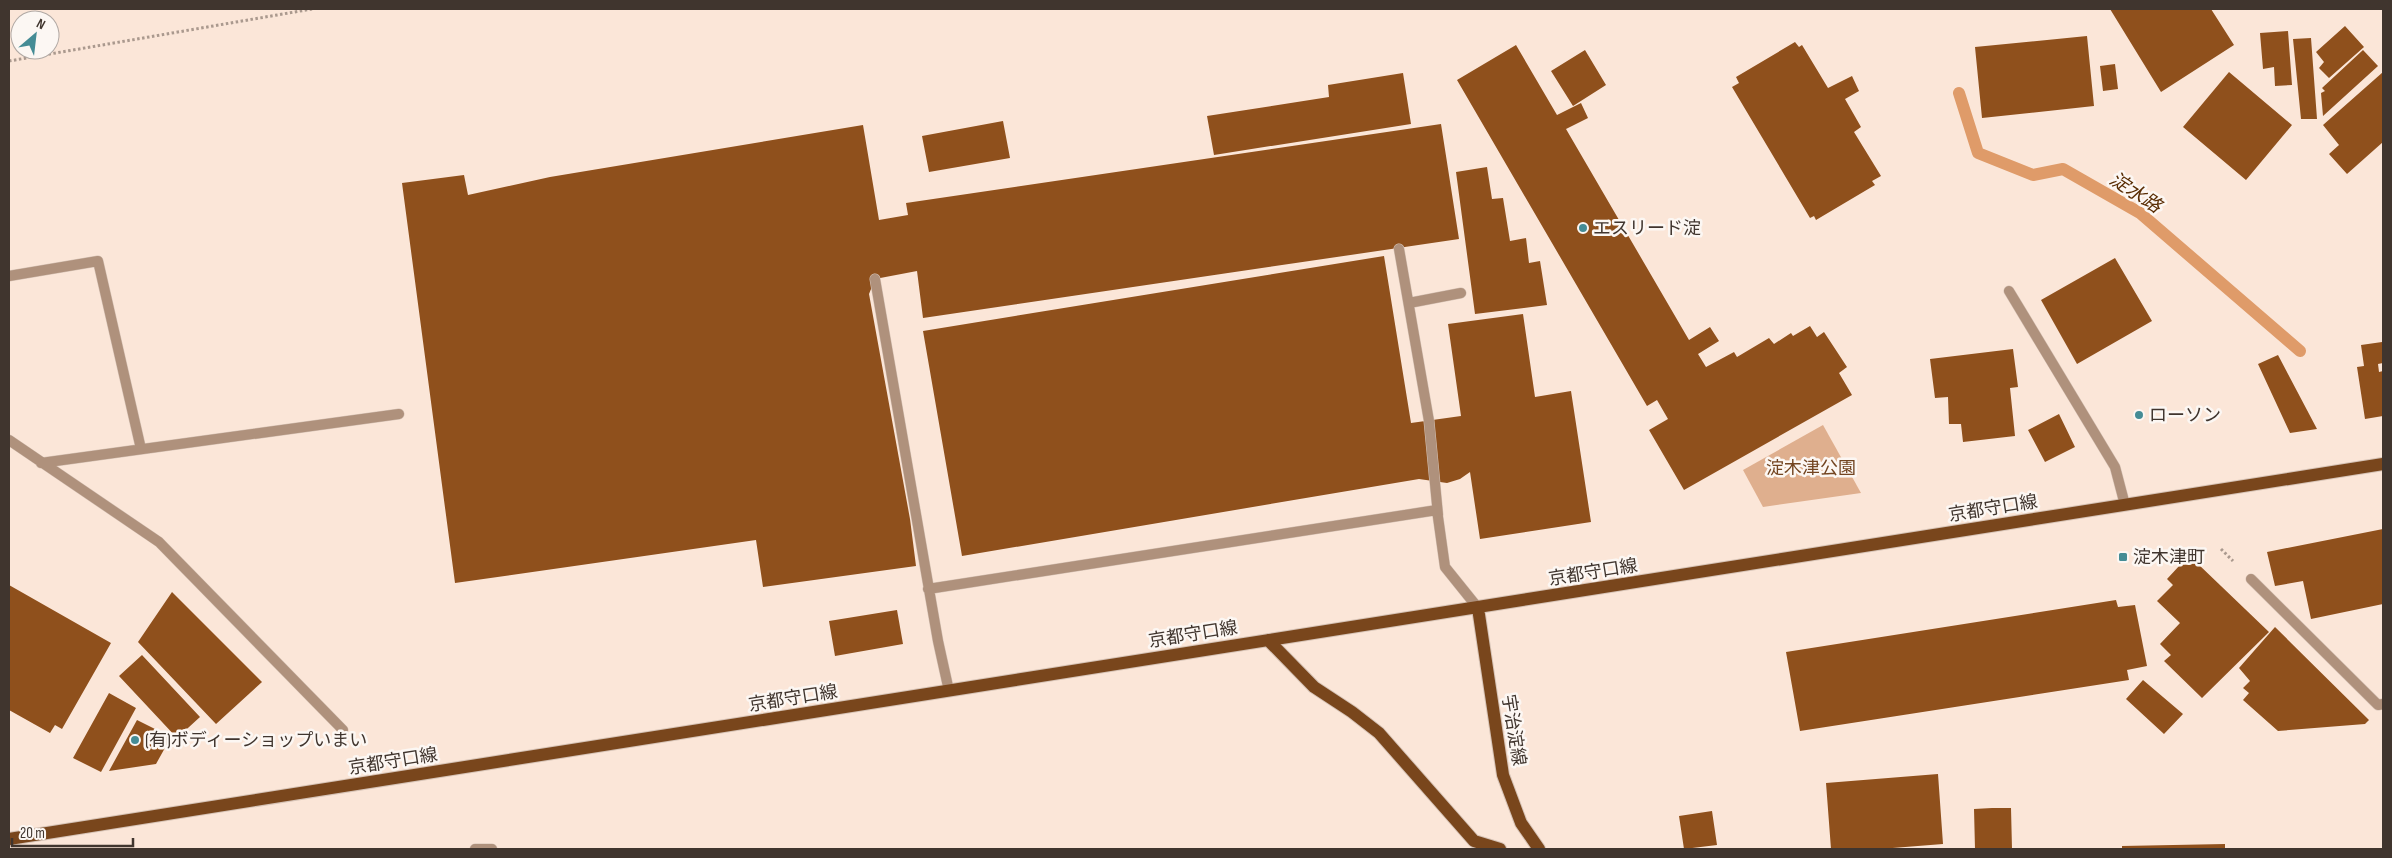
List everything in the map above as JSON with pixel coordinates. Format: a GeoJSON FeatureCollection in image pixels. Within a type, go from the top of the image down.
{"type":"FeatureCollection","features":[{"type":"Feature","properties":{"kind":"main road","name":"京都守口線"},"geometry":{"type":"LineString","coordinates":[[9,839],[2383,464]]}},
{"type":"Feature","properties":{"kind":"main road","name":"宇治淀線"},"geometry":{"type":"LineString","coordinates":[[1478,608],[1503,775],[1521,823],[1539,849]]}},
{"type":"Feature","properties":{"kind":"main road"},"geometry":{"type":"LineString","coordinates":[[1268,640],[1314,687],[1352,712],[1378,734],[1474,841],[1500,849]]}},
{"type":"Feature","properties":{"kind":"street"},"geometry":{"type":"LineString","coordinates":[[1399,249],[1429,421],[1438,517]]}},
{"type":"Feature","properties":{"kind":"street"},"geometry":{"type":"LineString","coordinates":[[9,276],[98,261],[141,449]]}},
{"type":"Feature","properties":{"kind":"street"},"geometry":{"type":"LineString","coordinates":[[875,279],[928,589],[949,691]]}},
{"type":"Feature","properties":{"kind":"street"},"geometry":{"type":"LineString","coordinates":[[2009,291],[2115,467],[2125,505]]}},
{"type":"Feature","properties":{"kind":"street"},"geometry":{"type":"LineString","coordinates":[[1409,303],[1461,293]]}},
{"type":"Feature","properties":{"kind":"street"},"geometry":{"type":"LineString","coordinates":[[41,463],[399,414]]}},
{"type":"Feature","properties":{"kind":"street"},"geometry":{"type":"LineString","coordinates":[[9,440],[159,542],[343,730]]}},
{"type":"Feature","properties":{"kind":"street"},"geometry":{"type":"LineString","coordinates":[[928,589],[1437,510],[1445,568],[1478,608]]}},
{"type":"Feature","properties":{"kind":"street"},"geometry":{"type":"LineString","coordinates":[[2251,579],[2378,705],[2383,704]]}},
{"type":"Feature","properties":{"kind":"street"},"geometry":{"type":"LineString","coordinates":[[475,849],[492,849]]}},
{"type":"Feature","properties":{"kind":"path"},"geometry":{"type":"LineString","coordinates":[[9,61],[312,9]]}},
{"type":"Feature","properties":{"kind":"green space","name":"淀木津公園"},"geometry":{"type":"Polygon","coordinates":[[[1823,425],[1861,493],[1763,507],[1743,470],[1823,425]]]}},
{"type":"Feature","properties":{"kind":"building"},"geometry":{"type":"Polygon","coordinates":[[[2110,9],[2211,9],[2234,45],[2161,92],[2110,9]]]}},
{"type":"Feature","properties":{"kind":"building"},"geometry":{"type":"Polygon","coordinates":[[[2345,26],[2364,47],[2329,78],[2319,68],[2324,62],[2316,52],[2345,26]]]}},
{"type":"Feature","properties":{"kind":"building"},"geometry":{"type":"Polygon","coordinates":[[[2288,31],[2292,85],[2275,86],[2274,67],[2263,69],[2260,33],[2288,31]]]}},
{"type":"Feature","properties":{"kind":"building"},"geometry":{"type":"Polygon","coordinates":[[[2087,36],[2094,106],[1982,118],[1975,47],[2087,36]]]}},
{"type":"Feature","properties":{"kind":"building"},"geometry":{"type":"Polygon","coordinates":[[[2311,38],[2317,119],[2301,119],[2293,39],[2311,38]]]}},
{"type":"Feature","properties":{"kind":"building"},"geometry":{"type":"Polygon","coordinates":[[[1795,42],[1799,47],[1802,45],[1828,88],[1852,76],[1859,91],[1845,99],[1861,127],[1854,132],[1881,176],[1872,181],[1875,185],[1816,220],[1814,216],[1810,218],[1732,87],[1739,83],[1736,77],[1795,42]]]}},
{"type":"Feature","properties":{"kind":"building","name":"エスリード淀"},"geometry":{"type":"Polygon","coordinates":[[[1516,45],[1557,115],[1581,103],[1588,118],[1566,129],[1689,340],[1710,327],[1719,341],[1698,354],[1706,367],[1734,352],[1737,357],[1769,338],[1774,344],[1791,333],[1793,336],[1810,326],[1817,337],[1824,332],[1847,367],[1839,373],[1852,395],[1684,490],[1649,430],[1668,419],[1657,400],[1647,406],[1457,80],[1516,45]]]}},
{"type":"Feature","properties":{"kind":"building"},"geometry":{"type":"Polygon","coordinates":[[[1585,50],[1606,85],[1573,106],[1551,71],[1585,50]]]}},
{"type":"Feature","properties":{"kind":"building"},"geometry":{"type":"Polygon","coordinates":[[[2363,50],[2378,66],[2323,116],[2321,93],[2325,91],[2322,88],[2363,50]]]}},
{"type":"Feature","properties":{"kind":"building"},"geometry":{"type":"Polygon","coordinates":[[[2115,64],[2118,89],[2103,91],[2100,66],[2115,64]]]}},
{"type":"Feature","properties":{"kind":"building"},"geometry":{"type":"Polygon","coordinates":[[[2229,72],[2292,125],[2246,180],[2183,127],[2229,72]]]}},
{"type":"Feature","properties":{"kind":"building"},"geometry":{"type":"Polygon","coordinates":[[[2383,72],[2383,142],[2347,174],[2329,154],[2339,145],[2323,125],[2383,72]]]}},
{"type":"Feature","properties":{"kind":"building"},"geometry":{"type":"Polygon","coordinates":[[[1403,73],[1411,124],[1214,155],[1207,116],[1329,97],[1328,85],[1403,73]]]}},
{"type":"Feature","properties":{"kind":"building"},"geometry":{"type":"Polygon","coordinates":[[[1003,121],[1010,158],[929,172],[922,136],[1003,121]]]}},
{"type":"Feature","properties":{"kind":"building"},"geometry":{"type":"Polygon","coordinates":[[[1441,124],[1459,239],[923,318],[917,271],[875,279],[869,294],[910,519],[916,566],[763,587],[756,540],[455,583],[402,183],[464,175],[468,195],[550,177],[863,125],[879,220],[908,215],[906,203],[1441,124]]]}},
{"type":"Feature","properties":{"kind":"building"},"geometry":{"type":"Polygon","coordinates":[[[1487,167],[1492,199],[1503,198],[1510,241],[1526,238],[1529,263],[1540,261],[1547,305],[1475,314],[1456,172],[1487,167]]]}},
{"type":"Feature","properties":{"kind":"building"},"geometry":{"type":"Polygon","coordinates":[[[1384,256],[1411,423],[1461,416],[1448,324],[1523,314],[1535,397],[1571,391],[1591,522],[1480,539],[1470,472],[1460,479],[1447,483],[1419,479],[962,556],[923,331],[1384,256]]]}},
{"type":"Feature","properties":{"kind":"building"},"geometry":{"type":"Polygon","coordinates":[[[2115,258],[2152,321],[2077,364],[2041,300],[2115,258]]]}},
{"type":"Feature","properties":{"kind":"building"},"geometry":{"type":"Polygon","coordinates":[[[2382,342],[2383,363],[2378,364],[2379,372],[2383,371],[2383,416],[2365,419],[2357,367],[2364,366],[2361,345],[2382,342]]]}},
{"type":"Feature","properties":{"kind":"building"},"geometry":{"type":"Polygon","coordinates":[[[2013,349],[2018,387],[2010,388],[2015,436],[1963,442],[1961,424],[1949,424],[1948,397],[1935,398],[1930,359],[2013,349]]]}},
{"type":"Feature","properties":{"kind":"building"},"geometry":{"type":"Polygon","coordinates":[[[2278,355],[2317,429],[2290,433],[2258,364],[2278,355]]]}},
{"type":"Feature","properties":{"kind":"building"},"geometry":{"type":"Polygon","coordinates":[[[2059,414],[2075,447],[2045,462],[2028,430],[2059,414]]]}},
{"type":"Feature","properties":{"kind":"building"},"geometry":{"type":"Polygon","coordinates":[[[2383,529],[2383,604],[2311,619],[2303,581],[2275,586],[2267,552],[2383,529]]]}},
{"type":"Feature","properties":{"kind":"building"},"geometry":{"type":"Polygon","coordinates":[[[2197,563],[2269,632],[2202,698],[2164,661],[2171,655],[2160,644],[2180,623],[2157,601],[2173,585],[2167,579],[2180,565],[2197,563]]]}},
{"type":"Feature","properties":{"kind":"building"},"geometry":{"type":"Polygon","coordinates":[[[9,585],[111,643],[62,729],[55,725],[50,733],[9,710],[9,585]]]}},
{"type":"Feature","properties":{"kind":"building"},"geometry":{"type":"Polygon","coordinates":[[[172,592],[262,682],[216,724],[138,642],[172,592]]]}},
{"type":"Feature","properties":{"kind":"building"},"geometry":{"type":"Polygon","coordinates":[[[2116,600],[2118,607],[2135,605],[2147,666],[2127,670],[2129,680],[1800,731],[1786,652],[2116,600]]]}},
{"type":"Feature","properties":{"kind":"building"},"geometry":{"type":"Polygon","coordinates":[[[897,610],[903,644],[835,656],[829,621],[897,610]]]}},
{"type":"Feature","properties":{"kind":"building"},"geometry":{"type":"Polygon","coordinates":[[[2275,627],[2369,720],[2365,724],[2278,731],[2243,700],[2249,693],[2243,688],[2250,681],[2239,668],[2275,627]]]}},
{"type":"Feature","properties":{"kind":"building"},"geometry":{"type":"Polygon","coordinates":[[[142,655],[200,717],[177,738],[119,676],[142,655]]]}},
{"type":"Feature","properties":{"kind":"building"},"geometry":{"type":"Polygon","coordinates":[[[2143,680],[2183,714],[2164,734],[2126,699],[2143,680]]]}},
{"type":"Feature","properties":{"kind":"building"},"geometry":{"type":"Polygon","coordinates":[[[109,693],[136,708],[101,772],[73,758],[109,693]]]}},
{"type":"Feature","properties":{"kind":"building"},"geometry":{"type":"Polygon","coordinates":[[[137,720],[171,737],[156,764],[109,771],[137,720]]]}},
{"type":"Feature","properties":{"kind":"building"},"geometry":{"type":"Polygon","coordinates":[[[1938,774],[1943,844],[1880,849],[1831,849],[1826,783],[1938,774]]]}},
{"type":"Feature","properties":{"kind":"building"},"geometry":{"type":"Polygon","coordinates":[[[2011,808],[2012,849],[1975,849],[1974,809],[2011,808]]]}},
{"type":"Feature","properties":{"kind":"building"},"geometry":{"type":"Polygon","coordinates":[[[1712,811],[1717,845],[1684,849],[1679,816],[1712,811]]]}},
{"type":"Feature","properties":{"kind":"building"},"geometry":{"type":"Polygon","coordinates":[[[2225,844],[2225,849],[2122,849],[2122,846],[2225,844]]]}},
{"type":"Feature","properties":{"kind":"waterway","name":"淀水路"},"geometry":{"type":"LineString","coordinates":[[1959,93],[1978,153],[2033,175],[2063,169],[2140,213],[2300,351]]}},
{"type":"Feature","properties":{"kind":"place","name":"エスリード淀"},"geometry":{"type":"Point","coordinates":[1583,228]}},
{"type":"Feature","properties":{"kind":"place","name":"ローソン"},"geometry":{"type":"Point","coordinates":[2139,415]}},
{"type":"Feature","properties":{"kind":"place","name":"淀木津町"},"geometry":{"type":"Point","coordinates":[2123,557]}},
{"type":"Feature","properties":{"kind":"place","name":"(有)ボディーショップいまい"},"geometry":{"type":"Point","coordinates":[135,740]}}]}
